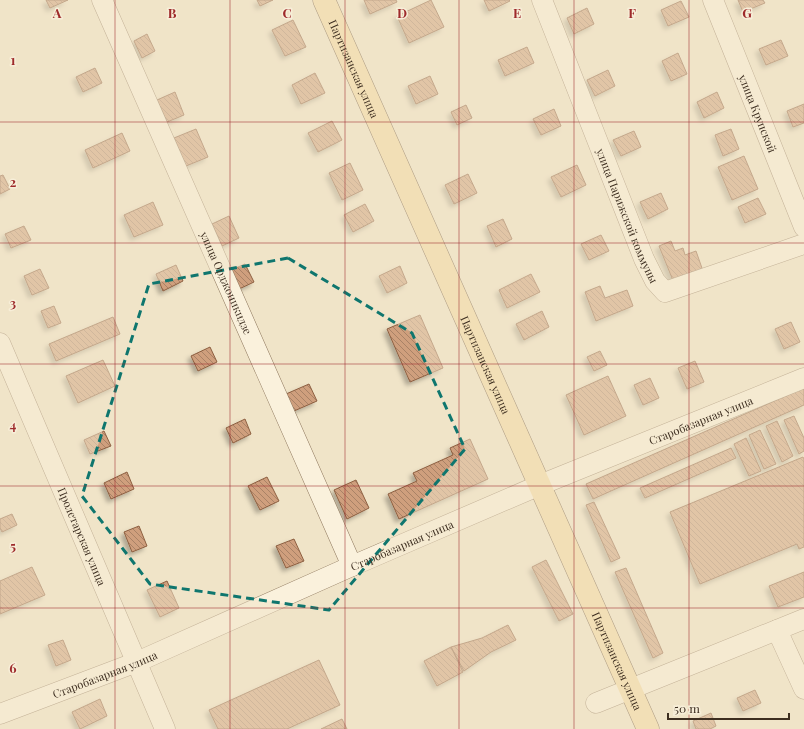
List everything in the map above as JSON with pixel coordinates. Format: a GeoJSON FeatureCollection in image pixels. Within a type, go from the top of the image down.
{"type":"FeatureCollection","features":[{"type":"Feature","properties":{"kind":"main road","name":"Партизанская улица"},"geometry":{"type":"LineString","coordinates":[[324,0],[648,729]]}},
{"type":"Feature","properties":{"kind":"street","name":"улица Орджоникидзе"},"geometry":{"type":"LineString","coordinates":[[102,0],[352,566]]}},
{"type":"Feature","properties":{"kind":"street","name":"улица Парижской коммуны"},"geometry":{"type":"LineString","coordinates":[[542,0],[644,259],[655,281],[665,292],[804,244]]}},
{"type":"Feature","properties":{"kind":"street","name":"улица Крупской"},"geometry":{"type":"LineString","coordinates":[[713,0],[804,227]]}},
{"type":"Feature","properties":{"kind":"street","name":"Пролетарская улица"},"geometry":{"type":"LineString","coordinates":[[0,343],[165,729]]}},
{"type":"Feature","properties":{"kind":"street","name":"Старобазарная улица"},"geometry":{"type":"LineString","coordinates":[[0,714],[137,662],[352,566],[540,485],[804,378]]}},
{"type":"Feature","properties":{"kind":"street"},"geometry":{"type":"LineString","coordinates":[[596,703],[804,619]]}},
{"type":"Feature","properties":{"kind":"street"},"geometry":{"type":"LineString","coordinates":[[777,630],[804,689]]}},
{"type":"Feature","properties":{"kind":"highlighted area"},"geometry":{"type":"Polygon","coordinates":[[[288,258],[412,333],[465,449],[329,610],[150,584],[82,496],[149,284],[288,258]]]}},
{"type":"Feature","properties":{"kind":"building"},"geometry":{"type":"Polygon","coordinates":[[[46,0],[68,0],[50,8],[46,0]]]}},
{"type":"Feature","properties":{"kind":"building"},"geometry":{"type":"Polygon","coordinates":[[[257,0],[273,0],[260,6],[257,0]]]}},
{"type":"Feature","properties":{"kind":"building"},"geometry":{"type":"Polygon","coordinates":[[[364,0],[396,0],[397,2],[370,14],[364,0]]]}},
{"type":"Feature","properties":{"kind":"building"},"geometry":{"type":"Polygon","coordinates":[[[431,0],[444,27],[409,43],[397,16],[431,0]]]}},
{"type":"Feature","properties":{"kind":"building"},"geometry":{"type":"Polygon","coordinates":[[[484,0],[509,0],[510,1],[489,11],[484,0]]]}},
{"type":"Feature","properties":{"kind":"building"},"geometry":{"type":"Polygon","coordinates":[[[738,0],[763,0],[765,3],[743,12],[738,0]]]}},
{"type":"Feature","properties":{"kind":"building"},"geometry":{"type":"Polygon","coordinates":[[[681,1],[689,17],[668,26],[661,10],[681,1]]]}},
{"type":"Feature","properties":{"kind":"building"},"geometry":{"type":"Polygon","coordinates":[[[587,8],[594,24],[574,34],[567,18],[587,8]]]}},
{"type":"Feature","properties":{"kind":"building"},"geometry":{"type":"Polygon","coordinates":[[[293,20],[306,47],[285,56],[272,30],[293,20]]]}},
{"type":"Feature","properties":{"kind":"building"},"geometry":{"type":"Polygon","coordinates":[[[147,34],[155,51],[142,58],[134,41],[147,34]]]}},
{"type":"Feature","properties":{"kind":"building"},"geometry":{"type":"Polygon","coordinates":[[[781,40],[788,56],[766,65],[759,49],[781,40]]]}},
{"type":"Feature","properties":{"kind":"building"},"geometry":{"type":"Polygon","coordinates":[[[527,47],[534,63],[505,76],[498,60],[527,47]]]}},
{"type":"Feature","properties":{"kind":"building"},"geometry":{"type":"Polygon","coordinates":[[[678,53],[687,74],[671,81],[662,61],[678,53]]]}},
{"type":"Feature","properties":{"kind":"building"},"geometry":{"type":"Polygon","coordinates":[[[95,68],[102,83],[83,92],[76,77],[95,68]]]}},
{"type":"Feature","properties":{"kind":"building"},"geometry":{"type":"Polygon","coordinates":[[[608,70],[615,86],[595,96],[587,80],[608,70]]]}},
{"type":"Feature","properties":{"kind":"building"},"geometry":{"type":"Polygon","coordinates":[[[315,73],[325,93],[301,104],[292,85],[315,73]]]}},
{"type":"Feature","properties":{"kind":"building"},"geometry":{"type":"Polygon","coordinates":[[[430,76],[438,94],[416,104],[408,86],[430,76]]]}},
{"type":"Feature","properties":{"kind":"building"},"geometry":{"type":"Polygon","coordinates":[[[175,92],[184,115],[167,122],[157,100],[175,92]]]}},
{"type":"Feature","properties":{"kind":"building"},"geometry":{"type":"Polygon","coordinates":[[[717,92],[724,108],[704,118],[697,102],[717,92]]]}},
{"type":"Feature","properties":{"kind":"building"},"geometry":{"type":"Polygon","coordinates":[[[804,104],[804,123],[793,127],[787,111],[804,104]]]}},
{"type":"Feature","properties":{"kind":"building"},"geometry":{"type":"Polygon","coordinates":[[[466,105],[472,118],[457,125],[451,112],[466,105]]]}},
{"type":"Feature","properties":{"kind":"building"},"geometry":{"type":"Polygon","coordinates":[[[554,109],[561,126],[541,135],[533,119],[554,109]]]}},
{"type":"Feature","properties":{"kind":"building"},"geometry":{"type":"Polygon","coordinates":[[[332,121],[342,140],[318,152],[308,133],[332,121]]]}},
{"type":"Feature","properties":{"kind":"building"},"geometry":{"type":"Polygon","coordinates":[[[196,129],[208,157],[186,166],[174,138],[196,129]]]}},
{"type":"Feature","properties":{"kind":"building"},"geometry":{"type":"Polygon","coordinates":[[[731,129],[739,149],[723,156],[715,135],[731,129]]]}},
{"type":"Feature","properties":{"kind":"building"},"geometry":{"type":"Polygon","coordinates":[[[634,131],[641,147],[621,156],[613,140],[634,131]]]}},
{"type":"Feature","properties":{"kind":"building"},"geometry":{"type":"Polygon","coordinates":[[[122,133],[130,151],[93,168],[85,150],[122,133]]]}},
{"type":"Feature","properties":{"kind":"building"},"geometry":{"type":"Polygon","coordinates":[[[744,156],[758,189],[732,200],[718,167],[744,156]]]}},
{"type":"Feature","properties":{"kind":"building"},"geometry":{"type":"Polygon","coordinates":[[[350,163],[363,190],[342,200],[329,173],[350,163]]]}},
{"type":"Feature","properties":{"kind":"building"},"geometry":{"type":"Polygon","coordinates":[[[577,165],[586,185],[561,197],[551,177],[577,165]]]}},
{"type":"Feature","properties":{"kind":"building"},"geometry":{"type":"Polygon","coordinates":[[[468,174],[477,193],[454,204],[445,185],[468,174]]]}},
{"type":"Feature","properties":{"kind":"building"},"geometry":{"type":"Polygon","coordinates":[[[3,175],[10,189],[0,194],[0,176],[3,175]]]}},
{"type":"Feature","properties":{"kind":"building"},"geometry":{"type":"Polygon","coordinates":[[[661,193],[668,209],[648,219],[640,202],[661,193]]]}},
{"type":"Feature","properties":{"kind":"building"},"geometry":{"type":"Polygon","coordinates":[[[758,198],[766,214],[745,223],[738,207],[758,198]]]}},
{"type":"Feature","properties":{"kind":"building"},"geometry":{"type":"Polygon","coordinates":[[[153,202],[163,225],[134,237],[124,215],[153,202]]]}},
{"type":"Feature","properties":{"kind":"building"},"geometry":{"type":"Polygon","coordinates":[[[365,204],[374,221],[353,232],[344,215],[365,204]]]}},
{"type":"Feature","properties":{"kind":"building"},"geometry":{"type":"Polygon","coordinates":[[[229,216],[239,238],[222,246],[212,224],[229,216]]]}},
{"type":"Feature","properties":{"kind":"building"},"geometry":{"type":"Polygon","coordinates":[[[503,219],[512,239],[496,247],[487,226],[503,219]]]}},
{"type":"Feature","properties":{"kind":"building"},"geometry":{"type":"Polygon","coordinates":[[[24,226],[31,240],[11,248],[5,234],[24,226]]]}},
{"type":"Feature","properties":{"kind":"building"},"geometry":{"type":"Polygon","coordinates":[[[601,235],[609,251],[589,260],[581,244],[601,235]]]}},
{"type":"Feature","properties":{"kind":"building"},"geometry":{"type":"Polygon","coordinates":[[[671,241],[675,251],[683,248],[685,255],[696,251],[703,271],[674,283],[659,246],[671,241]]]}},
{"type":"Feature","properties":{"kind":"building"},"geometry":{"type":"Polygon","coordinates":[[[245,264],[254,282],[239,289],[231,270],[245,264]]]}},
{"type":"Feature","properties":{"kind":"building"},"geometry":{"type":"Polygon","coordinates":[[[176,265],[183,281],[163,291],[156,274],[176,265]]]}},
{"type":"Feature","properties":{"kind":"building"},"geometry":{"type":"Polygon","coordinates":[[[400,266],[407,283],[387,293],[379,276],[400,266]]]}},
{"type":"Feature","properties":{"kind":"building"},"geometry":{"type":"Polygon","coordinates":[[[40,269],[49,288],[32,295],[24,276],[40,269]]]}},
{"type":"Feature","properties":{"kind":"building"},"geometry":{"type":"Polygon","coordinates":[[[531,274],[540,292],[507,308],[499,290],[531,274]]]}},
{"type":"Feature","properties":{"kind":"building"},"geometry":{"type":"Polygon","coordinates":[[[600,286],[605,298],[627,290],[633,306],[596,321],[585,292],[600,286]]]}},
{"type":"Feature","properties":{"kind":"building"},"geometry":{"type":"Polygon","coordinates":[[[54,306],[61,323],[48,328],[41,311],[54,306]]]}},
{"type":"Feature","properties":{"kind":"building"},"geometry":{"type":"Polygon","coordinates":[[[542,311],[549,327],[524,340],[516,324],[542,311]]]}},
{"type":"Feature","properties":{"kind":"building"},"geometry":{"type":"Polygon","coordinates":[[[420,315],[443,368],[410,382],[387,329],[420,315]]]}},
{"type":"Feature","properties":{"kind":"building"},"geometry":{"type":"Polygon","coordinates":[[[113,317],[120,334],[56,361],[49,344],[113,317]]]}},
{"type":"Feature","properties":{"kind":"building"},"geometry":{"type":"Polygon","coordinates":[[[791,322],[800,342],[784,349],[775,329],[791,322]]]}},
{"type":"Feature","properties":{"kind":"building"},"geometry":{"type":"Polygon","coordinates":[[[210,347],[217,362],[198,371],[191,356],[210,347]]]}},
{"type":"Feature","properties":{"kind":"building"},"geometry":{"type":"Polygon","coordinates":[[[600,351],[607,365],[594,371],[587,357],[600,351]]]}},
{"type":"Feature","properties":{"kind":"building"},"geometry":{"type":"Polygon","coordinates":[[[103,360],[115,386],[78,403],[66,376],[103,360]]]}},
{"type":"Feature","properties":{"kind":"building"},"geometry":{"type":"Polygon","coordinates":[[[695,361],[704,382],[687,389],[678,368],[695,361]]]}},
{"type":"Feature","properties":{"kind":"building"},"geometry":{"type":"Polygon","coordinates":[[[608,376],[626,416],[584,435],[566,395],[608,376]]]}},
{"type":"Feature","properties":{"kind":"building"},"geometry":{"type":"Polygon","coordinates":[[[650,378],[659,398],[643,405],[634,385],[650,378]]]}},
{"type":"Feature","properties":{"kind":"building"},"geometry":{"type":"Polygon","coordinates":[[[309,384],[317,401],[294,411],[286,394],[309,384]]]}},
{"type":"Feature","properties":{"kind":"building"},"geometry":{"type":"Polygon","coordinates":[[[804,388],[804,405],[593,499],[586,484],[804,388]]]}},
{"type":"Feature","properties":{"kind":"building"},"geometry":{"type":"Polygon","coordinates":[[[794,416],[804,438],[804,451],[799,454],[784,420],[794,416]]]}},
{"type":"Feature","properties":{"kind":"building"},"geometry":{"type":"Polygon","coordinates":[[[245,419],[251,434],[233,443],[226,428],[245,419]]]}},
{"type":"Feature","properties":{"kind":"building"},"geometry":{"type":"Polygon","coordinates":[[[777,421],[793,456],[782,462],[766,426],[777,421]]]}},
{"type":"Feature","properties":{"kind":"building"},"geometry":{"type":"Polygon","coordinates":[[[760,430],[776,464],[764,469],[749,435],[760,430]]]}},
{"type":"Feature","properties":{"kind":"building"},"geometry":{"type":"Polygon","coordinates":[[[104,431],[111,446],[90,454],[84,440],[104,431]]]}},
{"type":"Feature","properties":{"kind":"building"},"geometry":{"type":"Polygon","coordinates":[[[746,438],[761,471],[749,476],[734,444],[746,438]]]}},
{"type":"Feature","properties":{"kind":"building"},"geometry":{"type":"Polygon","coordinates":[[[470,439],[488,479],[399,519],[388,494],[417,481],[413,473],[453,455],[450,448],[470,439]]]}},
{"type":"Feature","properties":{"kind":"building"},"geometry":{"type":"Polygon","coordinates":[[[731,448],[736,458],[645,498],[640,488],[731,448]]]}},
{"type":"Feature","properties":{"kind":"building"},"geometry":{"type":"Polygon","coordinates":[[[803,457],[804,547],[799,549],[797,544],[700,584],[670,512],[803,457]]]}},
{"type":"Feature","properties":{"kind":"building"},"geometry":{"type":"Polygon","coordinates":[[[127,472],[134,489],[111,499],[104,483],[127,472]]]}},
{"type":"Feature","properties":{"kind":"building"},"geometry":{"type":"Polygon","coordinates":[[[267,477],[279,501],[260,510],[248,486],[267,477]]]}},
{"type":"Feature","properties":{"kind":"building"},"geometry":{"type":"Polygon","coordinates":[[[356,480],[369,508],[347,519],[334,490],[356,480]]]}},
{"type":"Feature","properties":{"kind":"building"},"geometry":{"type":"Polygon","coordinates":[[[594,502],[620,558],[611,562],[586,505],[594,502]]]}},
{"type":"Feature","properties":{"kind":"building"},"geometry":{"type":"Polygon","coordinates":[[[12,514],[17,525],[2,532],[0,528],[0,519],[12,514]]]}},
{"type":"Feature","properties":{"kind":"building"},"geometry":{"type":"Polygon","coordinates":[[[139,526],[147,546],[132,552],[124,532],[139,526]]]}},
{"type":"Feature","properties":{"kind":"building"},"geometry":{"type":"Polygon","coordinates":[[[294,539],[304,561],[286,568],[276,546],[294,539]]]}},
{"type":"Feature","properties":{"kind":"building"},"geometry":{"type":"Polygon","coordinates":[[[546,560],[573,614],[559,621],[532,567],[546,560]]]}},
{"type":"Feature","properties":{"kind":"building"},"geometry":{"type":"Polygon","coordinates":[[[32,567],[45,595],[0,614],[0,581],[32,567]]]}},
{"type":"Feature","properties":{"kind":"building"},"geometry":{"type":"Polygon","coordinates":[[[626,568],[663,653],[653,658],[615,572],[626,568]]]}},
{"type":"Feature","properties":{"kind":"building"},"geometry":{"type":"Polygon","coordinates":[[[804,572],[804,597],[778,607],[769,586],[804,572]]]}},
{"type":"Feature","properties":{"kind":"building"},"geometry":{"type":"Polygon","coordinates":[[[167,581],[179,608],[160,617],[147,590],[167,581]]]}},
{"type":"Feature","properties":{"kind":"building"},"geometry":{"type":"Polygon","coordinates":[[[508,625],[516,640],[491,652],[464,671],[451,647],[482,638],[508,625]]]}},
{"type":"Feature","properties":{"kind":"building"},"geometry":{"type":"Polygon","coordinates":[[[63,640],[71,660],[56,666],[48,645],[63,640]]]}},
{"type":"Feature","properties":{"kind":"building"},"geometry":{"type":"Polygon","coordinates":[[[451,647],[463,672],[437,686],[424,661],[451,647]]]}},
{"type":"Feature","properties":{"kind":"building"},"geometry":{"type":"Polygon","coordinates":[[[319,660],[340,705],[287,729],[218,729],[209,710],[319,660]]]}},
{"type":"Feature","properties":{"kind":"building"},"geometry":{"type":"Polygon","coordinates":[[[755,690],[761,703],[743,711],[737,698],[755,690]]]}},
{"type":"Feature","properties":{"kind":"building"},"geometry":{"type":"Polygon","coordinates":[[[100,699],[107,716],[80,729],[72,712],[100,699]]]}},
{"type":"Feature","properties":{"kind":"building"},"geometry":{"type":"Polygon","coordinates":[[[711,713],[716,726],[710,729],[696,729],[693,721],[711,713]]]}},
{"type":"Feature","properties":{"kind":"building"},"geometry":{"type":"Polygon","coordinates":[[[342,719],[347,729],[321,729],[342,719]]]}}]}
